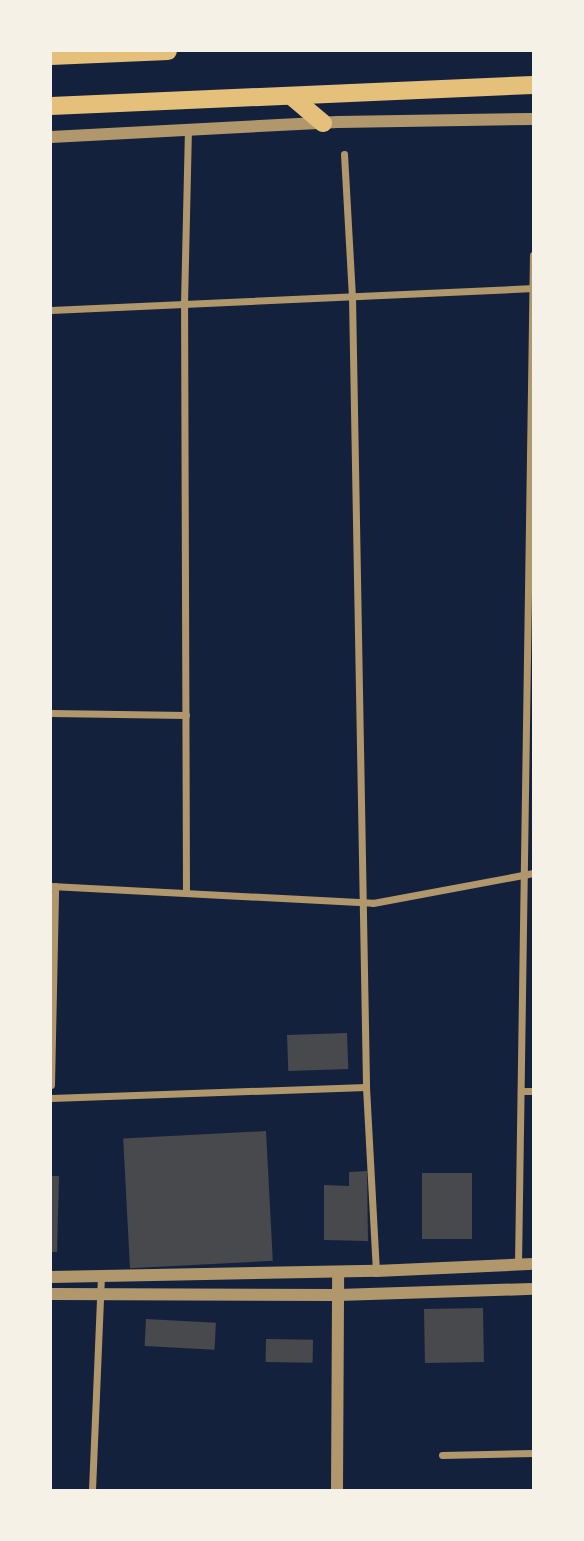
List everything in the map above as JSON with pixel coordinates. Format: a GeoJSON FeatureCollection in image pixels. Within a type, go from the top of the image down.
{"type":"FeatureCollection","features":[{"type":"Feature","properties":{"kind":"main road"},"geometry":{"type":"LineString","coordinates":[[51,56],[168,51]]}},
{"type":"Feature","properties":{"kind":"main road"},"geometry":{"type":"LineString","coordinates":[[51,106],[533,85]]}},
{"type":"Feature","properties":{"kind":"main road"},"geometry":{"type":"LineString","coordinates":[[291,96],[323,123]]}},
{"type":"Feature","properties":{"kind":"street"},"geometry":{"type":"LineString","coordinates":[[51,137],[323,123],[533,119]]}},
{"type":"Feature","properties":{"kind":"street"},"geometry":{"type":"LineString","coordinates":[[186,892],[184,304],[188,129]]}},
{"type":"Feature","properties":{"kind":"street"},"geometry":{"type":"LineString","coordinates":[[344,154],[352,297],[366,1087],[376,1271]]}},
{"type":"Feature","properties":{"kind":"street"},"geometry":{"type":"LineString","coordinates":[[518,1265],[531,592],[533,255]]}},
{"type":"Feature","properties":{"kind":"street"},"geometry":{"type":"LineString","coordinates":[[51,310],[533,288]]}},
{"type":"Feature","properties":{"kind":"street"},"geometry":{"type":"LineString","coordinates":[[51,713],[186,715]]}},
{"type":"Feature","properties":{"kind":"street"},"geometry":{"type":"LineString","coordinates":[[51,1086],[53,886],[363,902],[533,873]]}},
{"type":"Feature","properties":{"kind":"street"},"geometry":{"type":"LineString","coordinates":[[51,1098],[366,1087]]}},
{"type":"Feature","properties":{"kind":"street"},"geometry":{"type":"LineString","coordinates":[[521,1091],[533,1090]]}},
{"type":"Feature","properties":{"kind":"street"},"geometry":{"type":"LineString","coordinates":[[51,1277],[376,1271],[533,1264]]}},
{"type":"Feature","properties":{"kind":"street"},"geometry":{"type":"LineString","coordinates":[[337,1490],[338,1272]]}},
{"type":"Feature","properties":{"kind":"street"},"geometry":{"type":"LineString","coordinates":[[92,1490],[101,1276]]}},
{"type":"Feature","properties":{"kind":"street"},"geometry":{"type":"LineString","coordinates":[[51,1294],[338,1294],[533,1289]]}},
{"type":"Feature","properties":{"kind":"street"},"geometry":{"type":"LineString","coordinates":[[442,1455],[533,1453]]}},
{"type":"Feature","properties":{"kind":"building"},"geometry":{"type":"Polygon","coordinates":[[[347,1033],[348,1069],[288,1071],[287,1035],[347,1033]]]}},
{"type":"Feature","properties":{"kind":"building"},"geometry":{"type":"Polygon","coordinates":[[[266,1131],[273,1261],[130,1268],[123,1138],[266,1131]]]}},
{"type":"Feature","properties":{"kind":"building"},"geometry":{"type":"Polygon","coordinates":[[[367,1171],[368,1241],[324,1240],[324,1185],[349,1186],[349,1172],[367,1171]]]}},
{"type":"Feature","properties":{"kind":"building"},"geometry":{"type":"Polygon","coordinates":[[[422,1173],[472,1173],[472,1239],[422,1239],[422,1173]]]}},
{"type":"Feature","properties":{"kind":"building"},"geometry":{"type":"Polygon","coordinates":[[[51,1176],[59,1176],[57,1252],[51,1252],[51,1176]]]}},
{"type":"Feature","properties":{"kind":"building"},"geometry":{"type":"Polygon","coordinates":[[[483,1308],[484,1362],[425,1363],[424,1309],[483,1308]]]}},
{"type":"Feature","properties":{"kind":"building"},"geometry":{"type":"Polygon","coordinates":[[[146,1319],[216,1323],[214,1350],[145,1346],[146,1319]]]}},
{"type":"Feature","properties":{"kind":"building"},"geometry":{"type":"Polygon","coordinates":[[[266,1339],[313,1340],[313,1363],[266,1362],[266,1339]]]}}]}
